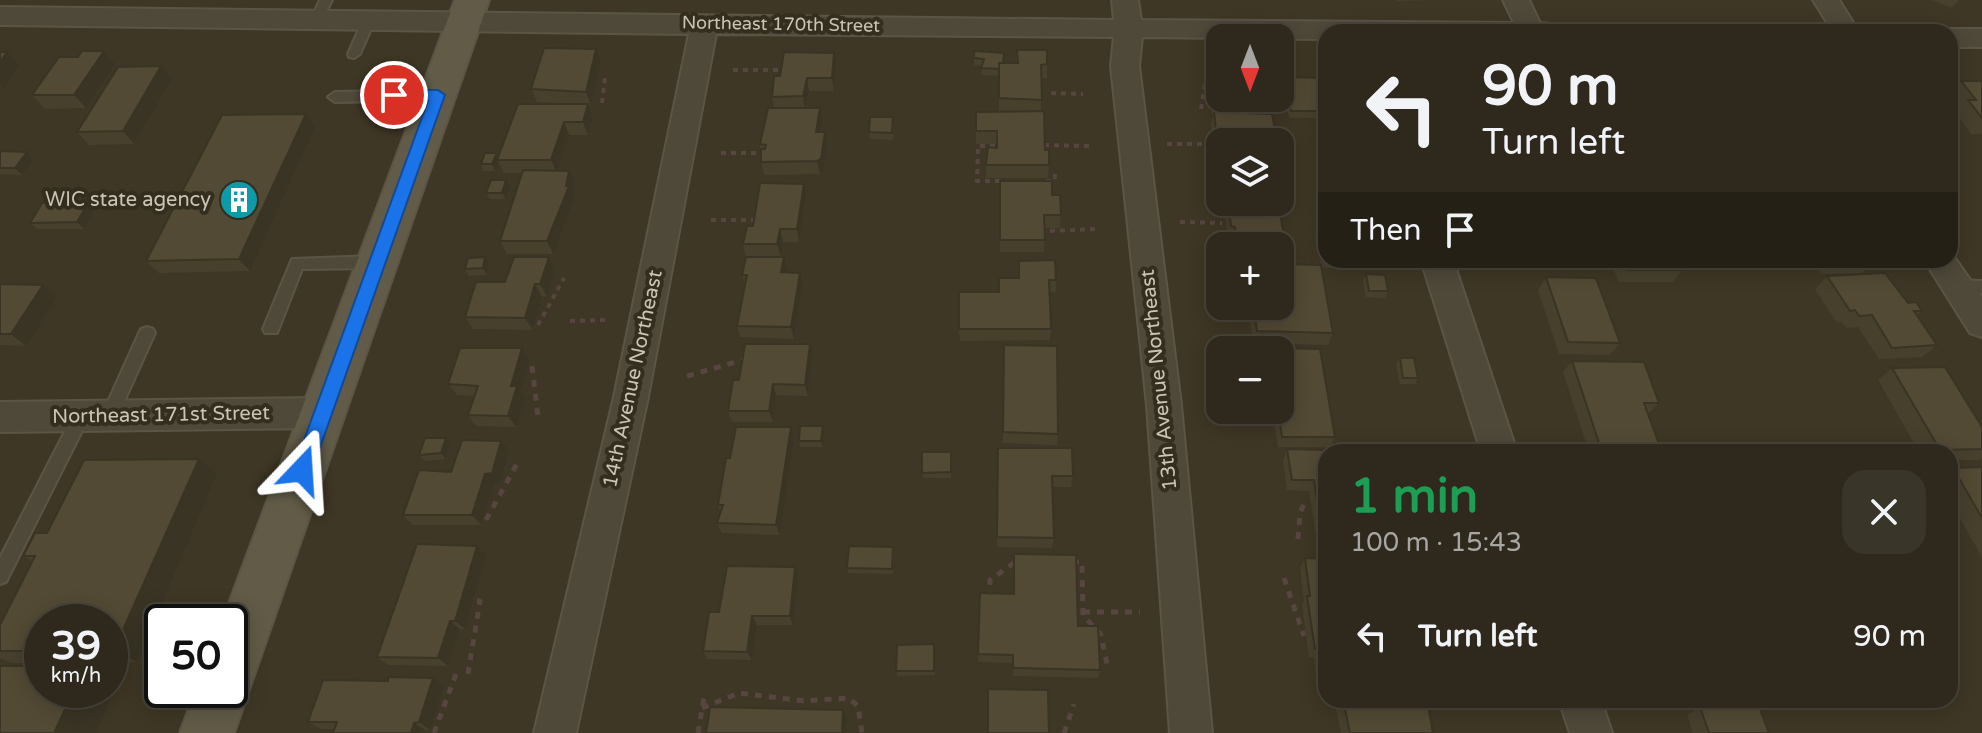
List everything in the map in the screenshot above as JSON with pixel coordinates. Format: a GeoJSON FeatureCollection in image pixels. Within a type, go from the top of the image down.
{"type":"FeatureCollection","features":[{"type":"Feature","properties":{"kind":"main road"},"geometry":{"type":"LineString","coordinates":[[248,619],[468,12]]}},
{"type":"Feature","properties":{"kind":"main road"},"geometry":{"type":"LineString","coordinates":[[207,733],[216,708]]}},
{"type":"Feature","properties":{"kind":"street"},"geometry":{"type":"LineString","coordinates":[[1516,0],[1528,24]]}},
{"type":"Feature","properties":{"kind":"street"},"geometry":{"type":"LineString","coordinates":[[1826,0],[1841,24]]}},
{"type":"Feature","properties":{"kind":"street","name":"Northeast 170th Street"},"geometry":{"type":"LineString","coordinates":[[0,16],[321,10],[368,22],[468,12],[705,23],[1127,14],[1318,28]]}},
{"type":"Feature","properties":{"kind":"street","name":"13th Avenue Northeast"},"geometry":{"type":"LineString","coordinates":[[1127,14],[1125,66],[1164,405],[1191,733]]}},
{"type":"Feature","properties":{"kind":"street","name":"14th Avenue Northeast"},"geometry":{"type":"LineString","coordinates":[[555,733],[631,397],[705,23]]}},
{"type":"Feature","properties":{"kind":"street"},"geometry":{"type":"LineString","coordinates":[[1958,38],[1982,38]]}},
{"type":"Feature","properties":{"kind":"street"},"geometry":{"type":"LineString","coordinates":[[1440,268],[1496,444]]}},
{"type":"Feature","properties":{"kind":"street"},"geometry":{"type":"LineString","coordinates":[[1959,278],[1982,324]]}},
{"type":"Feature","properties":{"kind":"street","name":"Northeast 171st Street"},"geometry":{"type":"LineString","coordinates":[[0,417],[323,413]]}},
{"type":"Feature","properties":{"kind":"street"},"geometry":{"type":"LineString","coordinates":[[1583,708],[1591,733]]}},
{"type":"Feature","properties":{"kind":"lane"},"geometry":{"type":"LineString","coordinates":[[354,54],[368,22]]}},
{"type":"Feature","properties":{"kind":"lane"},"geometry":{"type":"LineString","coordinates":[[335,97],[438,95]]}},
{"type":"Feature","properties":{"kind":"lane"},"geometry":{"type":"LineString","coordinates":[[271,329],[297,263],[378,262]]}},
{"type":"Feature","properties":{"kind":"lane"},"geometry":{"type":"LineString","coordinates":[[0,576],[147,333]]}},
{"type":"Feature","properties":{"kind":"path"},"geometry":{"type":"LineString","coordinates":[[733,70],[783,70]]}},
{"type":"Feature","properties":{"kind":"path"},"geometry":{"type":"LineString","coordinates":[[602,103],[605,78]]}},
{"type":"Feature","properties":{"kind":"path"},"geometry":{"type":"LineString","coordinates":[[1201,109],[1206,78]]}},
{"type":"Feature","properties":{"kind":"path"},"geometry":{"type":"LineString","coordinates":[[1051,93],[1083,94]]}},
{"type":"Feature","properties":{"kind":"path"},"geometry":{"type":"LineString","coordinates":[[1167,144],[1206,144]]}},
{"type":"Feature","properties":{"kind":"path"},"geometry":{"type":"LineString","coordinates":[[1044,145],[1089,146]]}},
{"type":"Feature","properties":{"kind":"path"},"geometry":{"type":"LineString","coordinates":[[995,146],[978,146],[977,181],[1008,181]]}},
{"type":"Feature","properties":{"kind":"path"},"geometry":{"type":"LineString","coordinates":[[721,153],[762,153]]}},
{"type":"Feature","properties":{"kind":"path"},"geometry":{"type":"LineString","coordinates":[[1038,181],[1054,181],[1056,171]]}},
{"type":"Feature","properties":{"kind":"path"},"geometry":{"type":"LineString","coordinates":[[711,220],[757,220]]}},
{"type":"Feature","properties":{"kind":"path"},"geometry":{"type":"LineString","coordinates":[[1180,222],[1222,223]]}},
{"type":"Feature","properties":{"kind":"path"},"geometry":{"type":"LineString","coordinates":[[1050,231],[1098,229]]}},
{"type":"Feature","properties":{"kind":"path"},"geometry":{"type":"LineString","coordinates":[[538,325],[564,278]]}},
{"type":"Feature","properties":{"kind":"path"},"geometry":{"type":"LineString","coordinates":[[570,321],[608,320]]}},
{"type":"Feature","properties":{"kind":"path"},"geometry":{"type":"LineString","coordinates":[[687,376],[743,360]]}},
{"type":"Feature","properties":{"kind":"path"},"geometry":{"type":"LineString","coordinates":[[532,366],[538,417]]}},
{"type":"Feature","properties":{"kind":"path"},"geometry":{"type":"LineString","coordinates":[[486,520],[519,460]]}},
{"type":"Feature","properties":{"kind":"path"},"geometry":{"type":"LineString","coordinates":[[1298,539],[1300,513],[1306,499]]}},
{"type":"Feature","properties":{"kind":"path"},"geometry":{"type":"LineString","coordinates":[[991,600],[990,580],[1014,560],[1027,560]]}},
{"type":"Feature","properties":{"kind":"path"},"geometry":{"type":"LineString","coordinates":[[1068,561],[1082,562],[1083,612],[1101,635],[1107,664]]}},
{"type":"Feature","properties":{"kind":"path"},"geometry":{"type":"LineString","coordinates":[[1284,578],[1304,636]]}},
{"type":"Feature","properties":{"kind":"path"},"geometry":{"type":"LineString","coordinates":[[468,674],[480,601],[474,600]]}},
{"type":"Feature","properties":{"kind":"path"},"geometry":{"type":"LineString","coordinates":[[1083,612],[1140,612]]}},
{"type":"Feature","properties":{"kind":"path"},"geometry":{"type":"LineString","coordinates":[[434,733],[456,674]]}},
{"type":"Feature","properties":{"kind":"path"},"geometry":{"type":"LineString","coordinates":[[702,708],[728,694],[745,691],[802,700],[848,698],[858,706],[862,733]]}},
{"type":"Feature","properties":{"kind":"path"},"geometry":{"type":"LineString","coordinates":[[698,733],[704,697]]}},
{"type":"Feature","properties":{"kind":"path"},"geometry":{"type":"LineString","coordinates":[[1064,733],[1074,704]]}},
{"type":"Feature","properties":{"kind":"building"},"geometry":{"type":"Polygon","coordinates":[[[544,48],[596,49],[586,92],[531,89],[544,48]]]}},
{"type":"Feature","properties":{"kind":"building"},"geometry":{"type":"Polygon","coordinates":[[[1017,50],[1047,50],[1047,64],[1041,65],[1042,100],[999,98],[999,63],[1018,63],[1017,50]]]}},
{"type":"Feature","properties":{"kind":"building"},"geometry":{"type":"Polygon","coordinates":[[[82,51],[104,51],[74,95],[32,95],[59,57],[78,57],[82,51]]]}},
{"type":"Feature","properties":{"kind":"building"},"geometry":{"type":"Polygon","coordinates":[[[974,51],[1004,53],[1003,63],[999,63],[999,69],[981,68],[984,59],[974,58],[974,51]]]}},
{"type":"Feature","properties":{"kind":"building"},"geometry":{"type":"Polygon","coordinates":[[[784,52],[834,53],[832,78],[807,78],[803,96],[772,97],[774,76],[780,76],[784,52]]]}},
{"type":"Feature","properties":{"kind":"building"},"geometry":{"type":"Polygon","coordinates":[[[161,66],[123,131],[77,132],[118,67],[161,66]]]}},
{"type":"Feature","properties":{"kind":"building"},"geometry":{"type":"Polygon","coordinates":[[[1294,77],[1318,78],[1318,111],[1294,111],[1294,77]]]}},
{"type":"Feature","properties":{"kind":"building"},"geometry":{"type":"Polygon","coordinates":[[[1961,81],[1982,81],[1982,118],[1968,100],[1976,100],[1961,81]]]}},
{"type":"Feature","properties":{"kind":"building"},"geometry":{"type":"Polygon","coordinates":[[[518,104],[588,104],[583,122],[564,122],[551,160],[497,160],[518,104]]]}},
{"type":"Feature","properties":{"kind":"building"},"geometry":{"type":"Polygon","coordinates":[[[768,108],[820,108],[816,132],[825,132],[821,159],[761,162],[761,149],[765,149],[766,145],[760,144],[768,108]]]}},
{"type":"Feature","properties":{"kind":"building"},"geometry":{"type":"Polygon","coordinates":[[[1044,111],[1045,150],[1049,150],[1049,165],[986,165],[988,147],[997,148],[997,131],[976,131],[976,112],[1044,111]]]}},
{"type":"Feature","properties":{"kind":"building"},"geometry":{"type":"Polygon","coordinates":[[[1214,112],[1272,114],[1274,128],[1216,128],[1214,112]]]}},
{"type":"Feature","properties":{"kind":"building","name":"WIC state agency"},"geometry":{"type":"Polygon","coordinates":[[[306,114],[239,259],[146,261],[222,115],[306,114]]]}},
{"type":"Feature","properties":{"kind":"building"},"geometry":{"type":"Polygon","coordinates":[[[870,117],[893,117],[892,133],[869,132],[870,117]]]}},
{"type":"Feature","properties":{"kind":"building"},"geometry":{"type":"Polygon","coordinates":[[[0,151],[27,152],[15,168],[0,168],[0,151]]]}},
{"type":"Feature","properties":{"kind":"building"},"geometry":{"type":"Polygon","coordinates":[[[485,153],[497,153],[492,164],[481,164],[485,153]]]}},
{"type":"Feature","properties":{"kind":"building"},"geometry":{"type":"Polygon","coordinates":[[[523,170],[569,171],[566,186],[569,186],[547,241],[500,241],[523,170]]]}},
{"type":"Feature","properties":{"kind":"building"},"geometry":{"type":"Polygon","coordinates":[[[491,180],[506,180],[502,193],[486,193],[491,180]]]}},
{"type":"Feature","properties":{"kind":"building"},"geometry":{"type":"Polygon","coordinates":[[[1000,181],[1052,181],[1052,195],[1060,195],[1061,215],[1044,215],[1045,240],[1000,240],[1000,181]]]}},
{"type":"Feature","properties":{"kind":"building"},"geometry":{"type":"Polygon","coordinates":[[[760,183],[804,184],[797,229],[780,229],[777,244],[743,244],[747,226],[753,226],[760,183]]]}},
{"type":"Feature","properties":{"kind":"building"},"geometry":{"type":"Polygon","coordinates":[[[42,203],[88,203],[77,222],[30,223],[42,203]]]}},
{"type":"Feature","properties":{"kind":"building"},"geometry":{"type":"Polygon","coordinates":[[[1230,216],[1281,216],[1283,232],[1236,232],[1235,227],[1231,226],[1230,216]]]}},
{"type":"Feature","properties":{"kind":"building"},"geometry":{"type":"Polygon","coordinates":[[[485,257],[483,268],[465,269],[468,258],[485,257]]]}},
{"type":"Feature","properties":{"kind":"building"},"geometry":{"type":"Polygon","coordinates":[[[514,257],[549,257],[540,284],[535,284],[525,318],[465,317],[476,282],[505,282],[514,257]]]}},
{"type":"Feature","properties":{"kind":"building"},"geometry":{"type":"Polygon","coordinates":[[[746,257],[784,257],[781,272],[800,273],[791,327],[737,326],[747,275],[742,275],[746,257]]]}},
{"type":"Feature","properties":{"kind":"building"},"geometry":{"type":"Polygon","coordinates":[[[1055,260],[1056,280],[1049,280],[1051,329],[959,329],[959,292],[999,292],[999,278],[1019,278],[1019,261],[1055,260]]]}},
{"type":"Feature","properties":{"kind":"building"},"geometry":{"type":"Polygon","coordinates":[[[1294,264],[1318,265],[1322,268],[1333,333],[1257,331],[1255,320],[1294,320],[1294,264]]]}},
{"type":"Feature","properties":{"kind":"building"},"geometry":{"type":"Polygon","coordinates":[[[1627,268],[1683,270],[1628,270],[1627,268]]]}},
{"type":"Feature","properties":{"kind":"building"},"geometry":{"type":"Polygon","coordinates":[[[1885,273],[1908,303],[1916,302],[1922,311],[1914,311],[1937,345],[1892,348],[1872,315],[1859,316],[1855,310],[1850,311],[1827,276],[1885,273]]]}},
{"type":"Feature","properties":{"kind":"building"},"geometry":{"type":"Polygon","coordinates":[[[1366,274],[1385,275],[1388,291],[1369,291],[1366,274]]]}},
{"type":"Feature","properties":{"kind":"building"},"geometry":{"type":"Polygon","coordinates":[[[1546,277],[1596,278],[1620,343],[1568,342],[1546,277]]]}},
{"type":"Feature","properties":{"kind":"building"},"geometry":{"type":"Polygon","coordinates":[[[0,284],[43,285],[11,334],[0,334],[0,284]]]}},
{"type":"Feature","properties":{"kind":"building"},"geometry":{"type":"Polygon","coordinates":[[[745,344],[810,344],[805,385],[773,384],[769,411],[728,411],[733,380],[739,380],[745,344]]]}},
{"type":"Feature","properties":{"kind":"building"},"geometry":{"type":"Polygon","coordinates":[[[1004,345],[1057,346],[1058,434],[1003,432],[1004,345]]]}},
{"type":"Feature","properties":{"kind":"building"},"geometry":{"type":"Polygon","coordinates":[[[460,348],[522,348],[511,386],[517,386],[508,416],[468,415],[478,386],[448,384],[460,348]]]}},
{"type":"Feature","properties":{"kind":"building"},"geometry":{"type":"Polygon","coordinates":[[[1294,349],[1320,349],[1335,437],[1282,437],[1280,424],[1294,424],[1294,349]]]}},
{"type":"Feature","properties":{"kind":"building"},"geometry":{"type":"Polygon","coordinates":[[[1400,358],[1414,358],[1418,378],[1403,378],[1400,358]]]}},
{"type":"Feature","properties":{"kind":"building"},"geometry":{"type":"Polygon","coordinates":[[[1572,361],[1644,362],[1659,403],[1644,403],[1659,444],[1599,443],[1572,361]]]}},
{"type":"Feature","properties":{"kind":"building"},"geometry":{"type":"Polygon","coordinates":[[[1945,367],[1982,427],[1982,449],[1958,450],[1958,444],[1936,444],[1892,368],[1945,367]]]}},
{"type":"Feature","properties":{"kind":"building"},"geometry":{"type":"Polygon","coordinates":[[[800,426],[823,426],[821,441],[799,441],[800,426]]]}},
{"type":"Feature","properties":{"kind":"building"},"geometry":{"type":"Polygon","coordinates":[[[736,427],[791,427],[776,525],[717,523],[723,505],[718,505],[726,458],[730,458],[736,427]]]}},
{"type":"Feature","properties":{"kind":"building"},"geometry":{"type":"Polygon","coordinates":[[[425,438],[446,438],[441,453],[419,455],[425,438]]]}},
{"type":"Feature","properties":{"kind":"building"},"geometry":{"type":"Polygon","coordinates":[[[462,440],[501,441],[492,473],[485,474],[472,515],[403,515],[419,470],[451,472],[462,440]]]}},
{"type":"Feature","properties":{"kind":"building"},"geometry":{"type":"Polygon","coordinates":[[[998,448],[1072,448],[1073,476],[1052,476],[1054,538],[997,537],[998,448]]]}},
{"type":"Feature","properties":{"kind":"building"},"geometry":{"type":"Polygon","coordinates":[[[1287,449],[1318,450],[1318,507],[1314,480],[1292,480],[1287,449]]]}},
{"type":"Feature","properties":{"kind":"building"},"geometry":{"type":"Polygon","coordinates":[[[922,452],[951,452],[951,472],[922,473],[922,452]]]}},
{"type":"Feature","properties":{"kind":"building"},"geometry":{"type":"Polygon","coordinates":[[[199,459],[128,619],[128,604],[24,604],[24,651],[0,651],[0,625],[35,556],[23,556],[35,533],[47,533],[84,460],[199,459]]]}},
{"type":"Feature","properties":{"kind":"building"},"geometry":{"type":"Polygon","coordinates":[[[1982,467],[1982,518],[1958,477],[1958,468],[1982,467]]]}},
{"type":"Feature","properties":{"kind":"building"},"geometry":{"type":"Polygon","coordinates":[[[417,544],[477,546],[455,621],[450,621],[438,658],[377,657],[417,544]]]}},
{"type":"Feature","properties":{"kind":"building"},"geometry":{"type":"Polygon","coordinates":[[[849,546],[893,547],[892,569],[847,568],[849,546]]]}},
{"type":"Feature","properties":{"kind":"building"},"geometry":{"type":"Polygon","coordinates":[[[1014,554],[1076,555],[1078,626],[1098,626],[1100,670],[1013,668],[1013,655],[978,654],[980,593],[1014,594],[1014,554]]]}},
{"type":"Feature","properties":{"kind":"building"},"geometry":{"type":"Polygon","coordinates":[[[1305,558],[1318,559],[1318,649],[1315,649],[1307,596],[1310,596],[1305,558]]]}},
{"type":"Feature","properties":{"kind":"building"},"geometry":{"type":"Polygon","coordinates":[[[727,566],[795,567],[790,616],[752,616],[747,652],[703,651],[709,612],[719,612],[727,566]]]}},
{"type":"Feature","properties":{"kind":"building"},"geometry":{"type":"Polygon","coordinates":[[[934,644],[934,671],[896,671],[897,645],[934,644]]]}},
{"type":"Feature","properties":{"kind":"building"},"geometry":{"type":"Polygon","coordinates":[[[0,666],[24,666],[24,708],[66,708],[54,733],[0,733],[0,666]]]}},
{"type":"Feature","properties":{"kind":"building"},"geometry":{"type":"Polygon","coordinates":[[[388,677],[433,678],[419,722],[414,723],[411,733],[333,733],[337,722],[308,722],[323,680],[388,681],[388,677]]]}},
{"type":"Feature","properties":{"kind":"building"},"geometry":{"type":"Polygon","coordinates":[[[988,689],[1048,690],[1049,733],[988,733],[988,689]]]}},
{"type":"Feature","properties":{"kind":"building"},"geometry":{"type":"Polygon","coordinates":[[[710,707],[843,710],[842,733],[706,733],[710,707]]]}},
{"type":"Feature","properties":{"kind":"building"},"geometry":{"type":"Polygon","coordinates":[[[1345,708],[1428,708],[1433,733],[1350,733],[1345,708]]]}},
{"type":"Feature","properties":{"kind":"building"},"geometry":{"type":"Polygon","coordinates":[[[1700,708],[1760,709],[1769,733],[1709,733],[1700,708]]]}},
{"type":"Feature","properties":{"kind":"place","name":"WIC state agency"},"geometry":{"type":"Point","coordinates":[239,200]}},
{"type":"Feature","properties":{"kind":"route"},"geometry":{"type":"LineString","coordinates":[[302,470],[438,95],[394,95]]}}]}
